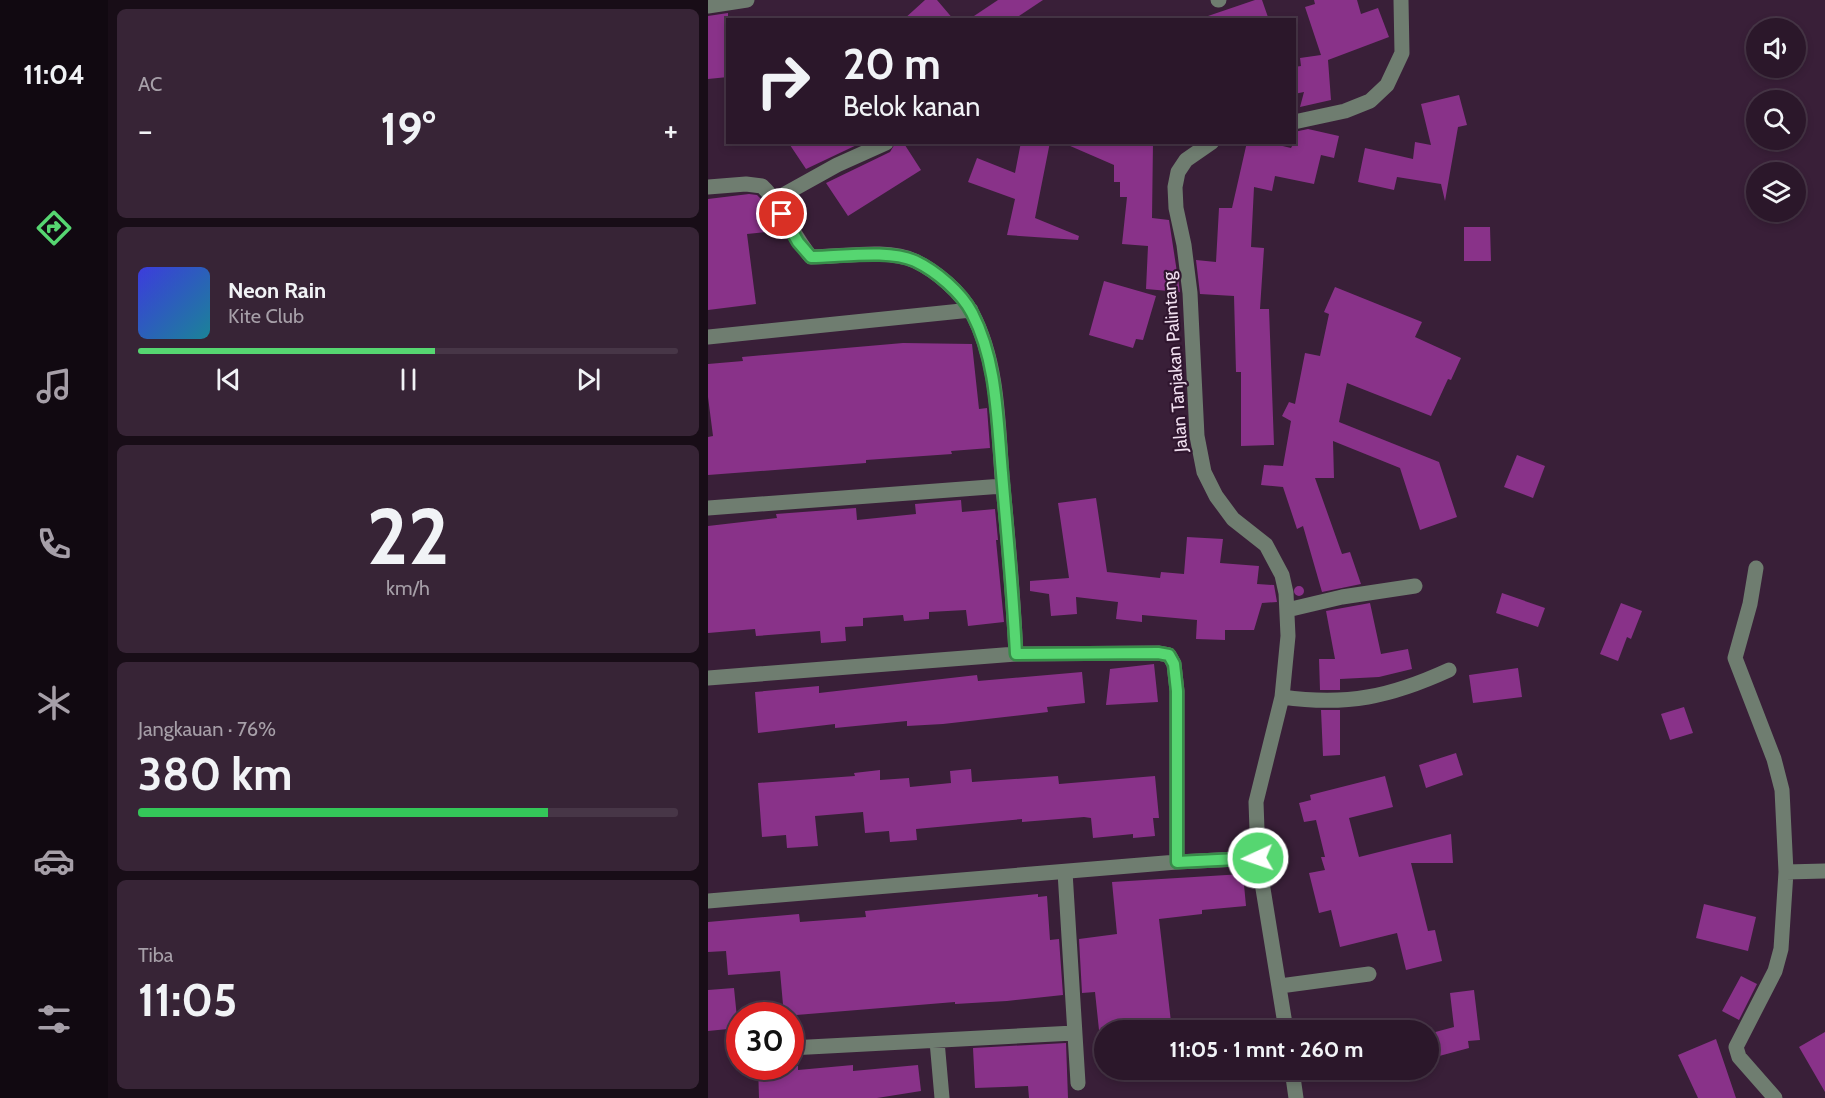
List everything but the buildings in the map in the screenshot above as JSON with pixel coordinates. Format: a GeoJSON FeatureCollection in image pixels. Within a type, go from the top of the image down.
{"type":"FeatureCollection","features":[{"type":"Feature","properties":{"kind":"street"},"geometry":{"type":"LineString","coordinates":[[708,6],[747,0]]}},
{"type":"Feature","properties":{"kind":"street"},"geometry":{"type":"LineString","coordinates":[[1296,122],[1345,111],[1370,101],[1387,85],[1402,52],[1401,0]]}},
{"type":"Feature","properties":{"kind":"street"},"geometry":{"type":"LineString","coordinates":[[774,200],[837,165],[883,144]]}},
{"type":"Feature","properties":{"kind":"street","name":"Jalan Tanjakan Palintang"},"geometry":{"type":"LineString","coordinates":[[1209,144],[1186,160],[1178,171],[1175,187],[1176,208],[1184,245],[1190,293],[1197,436],[1204,472],[1216,496],[1233,519],[1266,545],[1275,559],[1282,575],[1287,610],[1288,636],[1282,697],[1256,802],[1258,858],[1285,1020]]}},
{"type":"Feature","properties":{"kind":"street"},"geometry":{"type":"LineString","coordinates":[[708,187],[746,184],[762,186],[774,200],[798,242],[811,257],[863,254],[914,261],[943,280],[971,310],[982,334],[996,398],[1012,562],[1016,654]]}},
{"type":"Feature","properties":{"kind":"street"},"geometry":{"type":"LineString","coordinates":[[708,337],[971,310]]}},
{"type":"Feature","properties":{"kind":"street"},"geometry":{"type":"LineString","coordinates":[[708,508],[1003,486]]}},
{"type":"Feature","properties":{"kind":"street"},"geometry":{"type":"LineString","coordinates":[[1756,568],[1750,604],[1735,658],[1774,759],[1782,790],[1785,872],[1781,949],[1775,971],[1736,1047],[1739,1057],[1774,1098]]}},
{"type":"Feature","properties":{"kind":"street"},"geometry":{"type":"LineString","coordinates":[[1287,610],[1342,597],[1415,586]]}},
{"type":"Feature","properties":{"kind":"street"},"geometry":{"type":"LineString","coordinates":[[708,678],[1016,654],[1158,653],[1169,655],[1174,664],[1177,691],[1177,862]]}},
{"type":"Feature","properties":{"kind":"street"},"geometry":{"type":"LineString","coordinates":[[1282,697],[1344,702],[1394,691],[1449,670]]}},
{"type":"Feature","properties":{"kind":"street"},"geometry":{"type":"LineString","coordinates":[[708,901],[1177,862],[1258,858]]}},
{"type":"Feature","properties":{"kind":"street"},"geometry":{"type":"LineString","coordinates":[[1785,872],[1825,871]]}},
{"type":"Feature","properties":{"kind":"street"},"geometry":{"type":"LineString","coordinates":[[1065,872],[1078,1083]]}},
{"type":"Feature","properties":{"kind":"street"},"geometry":{"type":"LineString","coordinates":[[1280,986],[1369,974]]}},
{"type":"Feature","properties":{"kind":"street"},"geometry":{"type":"LineString","coordinates":[[804,1047],[1074,1033]]}},
{"type":"Feature","properties":{"kind":"street"},"geometry":{"type":"LineString","coordinates":[[937,1041],[942,1098]]}},
{"type":"Feature","properties":{"kind":"street"},"geometry":{"type":"LineString","coordinates":[[1293,1080],[1296,1098]]}},
{"type":"Feature","properties":{"kind":"route"},"geometry":{"type":"LineString","coordinates":[[782,214],[798,242],[811,257],[880,255],[914,261],[943,280],[971,310],[982,334],[996,398],[1012,562],[1016,654],[1158,653],[1169,655],[1174,664],[1177,691],[1177,862],[1258,858]]}}]}
